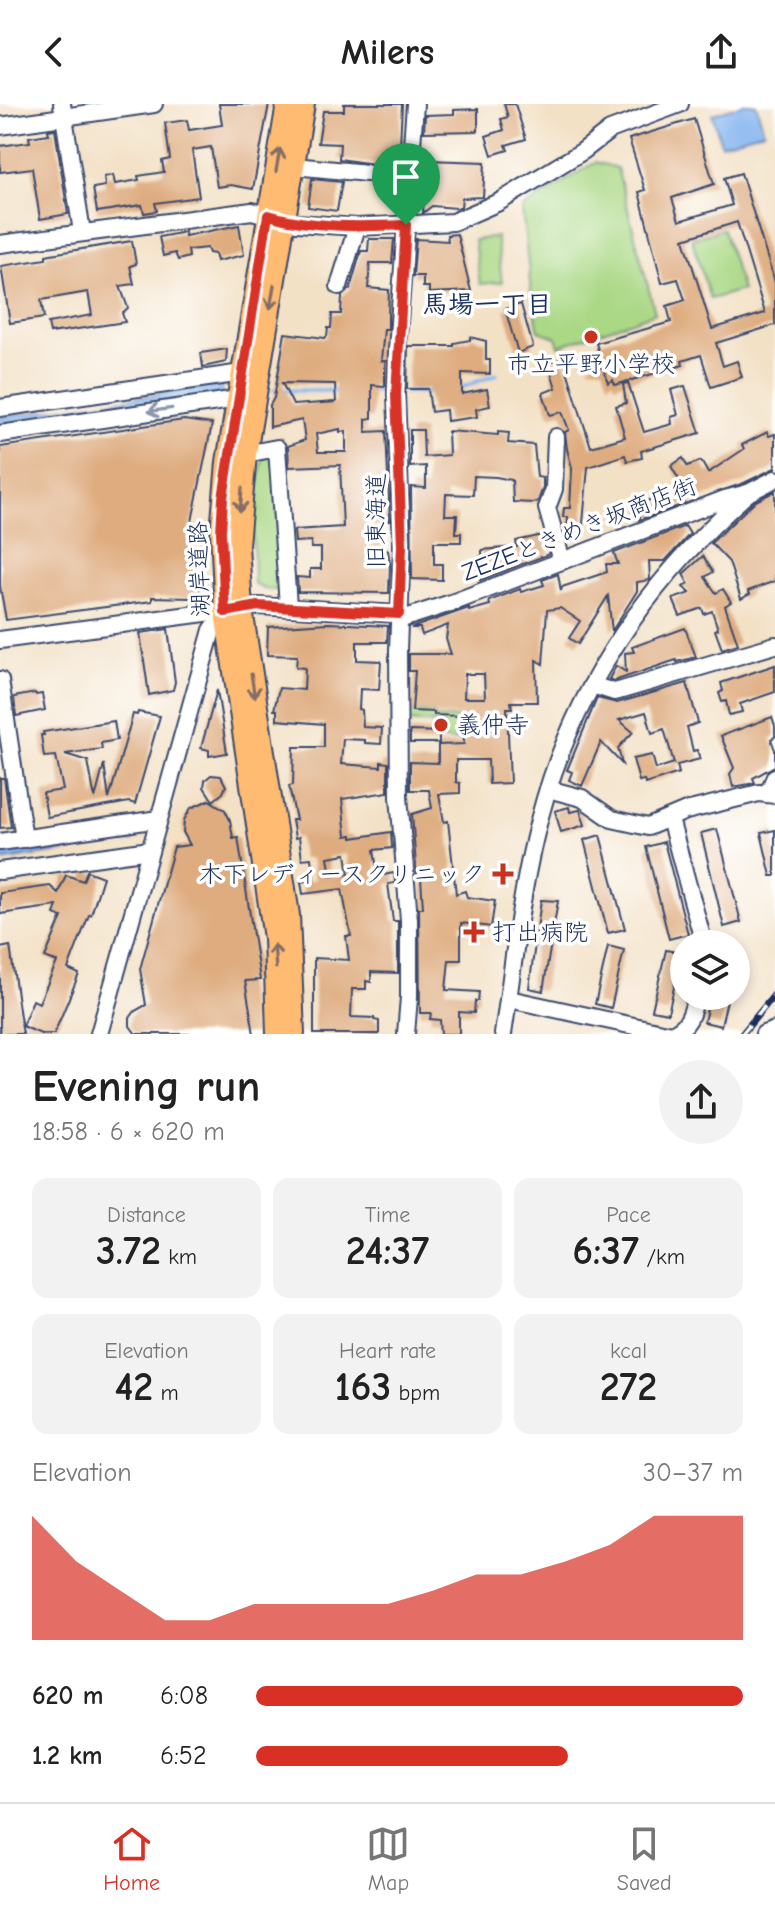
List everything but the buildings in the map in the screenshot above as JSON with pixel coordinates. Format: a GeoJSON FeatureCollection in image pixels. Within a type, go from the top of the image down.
{"type":"FeatureCollection","features":[{"type":"Feature","properties":{"kind":"main road","name":"湖岸道路"},"geometry":{"type":"LineString","coordinates":[[287,104],[246,454],[233,610],[289,915],[294,1034]]}},
{"type":"Feature","properties":{"kind":"main road","name":"湖岸道路"},"geometry":{"type":"LineString","coordinates":[[277,1034],[277,975],[270,907],[221,520],[242,373],[276,218],[294,166],[304,104]]}},
{"type":"Feature","properties":{"kind":"street"},"geometry":{"type":"LineString","coordinates":[[0,126],[63,110],[154,104]]}},
{"type":"Feature","properties":{"kind":"street","name":"旧東海道"},"geometry":{"type":"LineString","coordinates":[[406,1034],[409,920],[399,796],[402,546],[396,394],[415,104]]}},
{"type":"Feature","properties":{"kind":"street"},"geometry":{"type":"LineString","coordinates":[[0,244],[252,211],[297,223],[357,227],[453,222],[499,202],[610,130],[680,104]]}},
{"type":"Feature","properties":{"kind":"street"},"geometry":{"type":"LineString","coordinates":[[63,110],[82,232]]}},
{"type":"Feature","properties":{"kind":"street"},"geometry":{"type":"LineString","coordinates":[[294,166],[367,173]]}},
{"type":"Feature","properties":{"kind":"street"},"geometry":{"type":"LineString","coordinates":[[339,286],[357,227]]}},
{"type":"Feature","properties":{"kind":"street"},"geometry":{"type":"LineString","coordinates":[[0,408],[242,373]]}},
{"type":"Feature","properties":{"kind":"street"},"geometry":{"type":"LineString","coordinates":[[0,434],[238,399]]}},
{"type":"Feature","properties":{"kind":"street"},"geometry":{"type":"LineString","coordinates":[[556,437],[554,489],[547,508],[562,561]]}},
{"type":"Feature","properties":{"kind":"street"},"geometry":{"type":"LineString","coordinates":[[246,454],[277,448],[288,606]]}},
{"type":"Feature","properties":{"kind":"street","name":"ZEZEときめき坂商店街"},"geometry":{"type":"LineString","coordinates":[[399,617],[454,602],[748,493],[775,479]]}},
{"type":"Feature","properties":{"kind":"street"},"geometry":{"type":"LineString","coordinates":[[503,1034],[527,871],[548,789],[563,746],[592,685],[626,627],[663,577],[713,524],[748,493]]}},
{"type":"Feature","properties":{"kind":"street"},"geometry":{"type":"LineString","coordinates":[[0,640],[186,613],[258,606],[399,617]]}},
{"type":"Feature","properties":{"kind":"street"},"geometry":{"type":"LineString","coordinates":[[99,1034],[212,630],[233,610]]}},
{"type":"Feature","properties":{"kind":"street"},"geometry":{"type":"LineString","coordinates":[[592,685],[614,692],[775,645]]}},
{"type":"Feature","properties":{"kind":"street"},"geometry":{"type":"LineString","coordinates":[[0,680],[24,839]]}},
{"type":"Feature","properties":{"kind":"street"},"geometry":{"type":"LineString","coordinates":[[548,789],[582,798],[612,819],[648,827],[686,811],[773,789]]}},
{"type":"Feature","properties":{"kind":"street"},"geometry":{"type":"LineString","coordinates":[[0,842],[159,819]]}},
{"type":"Feature","properties":{"kind":"street"},"geometry":{"type":"LineString","coordinates":[[670,819],[700,930]]}},
{"type":"Feature","properties":{"kind":"street"},"geometry":{"type":"LineString","coordinates":[[0,871],[150,850]]}},
{"type":"Feature","properties":{"kind":"street"},"geometry":{"type":"LineString","coordinates":[[509,999],[671,1034],[687,1023],[691,1010]]}},
{"type":"Feature","properties":{"kind":"street"},"geometry":{"type":"LineString","coordinates":[[764,1034],[775,1030]]}},
{"type":"Feature","properties":{"kind":"green space"},"geometry":{"type":"Polygon","coordinates":[[[595,162],[617,168],[655,313],[559,346],[556,337],[539,331],[531,292],[522,209],[595,162]]]}},
{"type":"Feature","properties":{"kind":"green space"},"geometry":{"type":"Polygon","coordinates":[[[723,229],[742,290],[710,299],[692,239],[723,229]]]}},
{"type":"Feature","properties":{"kind":"green space"},"geometry":{"type":"Polygon","coordinates":[[[496,237],[502,282],[480,284],[474,240],[496,237]]]}},
{"type":"Feature","properties":{"kind":"green space"},"geometry":{"type":"Polygon","coordinates":[[[275,452],[281,590],[264,589],[254,584],[253,525],[263,455],[275,452]]]}},
{"type":"Feature","properties":{"kind":"green space"},"geometry":{"type":"Polygon","coordinates":[[[409,711],[432,712],[434,718],[479,718],[480,741],[444,740],[444,724],[404,722],[409,711]]]}},
{"type":"Feature","properties":{"kind":"water"},"geometry":{"type":"Polygon","coordinates":[[[744,104],[756,104],[764,131],[721,144],[712,114],[744,104]]]}},
{"type":"Feature","properties":{"kind":"water"},"geometry":{"type":"Polygon","coordinates":[[[223,385],[222,394],[0,426],[0,417],[223,385]]]}},
{"type":"Feature","properties":{"kind":"water"},"geometry":{"type":"Polygon","coordinates":[[[136,833],[133,841],[0,861],[0,853],[136,833]]]}},
{"type":"Feature","properties":{"kind":"waterway"},"geometry":{"type":"LineString","coordinates":[[458,389],[497,374]]}},
{"type":"Feature","properties":{"kind":"waterway"},"geometry":{"type":"LineString","coordinates":[[274,390],[339,391]]}},
{"type":"Feature","properties":{"kind":"waterway"},"geometry":{"type":"LineString","coordinates":[[368,391],[390,391]]}},
{"type":"Feature","properties":{"kind":"waterway"},"geometry":{"type":"LineString","coordinates":[[406,392],[434,392]]}},
{"type":"Feature","properties":{"kind":"railway"},"geometry":{"type":"LineString","coordinates":[[742,1034],[775,994]]}},
{"type":"Feature","properties":{"kind":"place","name":"市立平野小学校"},"geometry":{"type":"Point","coordinates":[591,337]}},
{"type":"Feature","properties":{"kind":"place","name":"義仲寺"},"geometry":{"type":"Point","coordinates":[441,725]}},
{"type":"Feature","properties":{"kind":"place","name":"木下レディースクリニック"},"geometry":{"type":"Point","coordinates":[503,874]}},
{"type":"Feature","properties":{"kind":"place","name":"打出病院"},"geometry":{"type":"Point","coordinates":[474,932]}},
{"type":"Feature","properties":{"kind":"district","name":"馬場一丁目"},"geometry":{"type":"Point","coordinates":[487,305]}},
{"type":"Feature","properties":{"kind":"route"},"geometry":{"type":"LineString","coordinates":[[268,215],[297,223],[357,227],[406,225],[396,394],[402,546],[399,614],[288,606],[258,606],[225,612],[221,556],[223,498],[268,215]]}}]}
